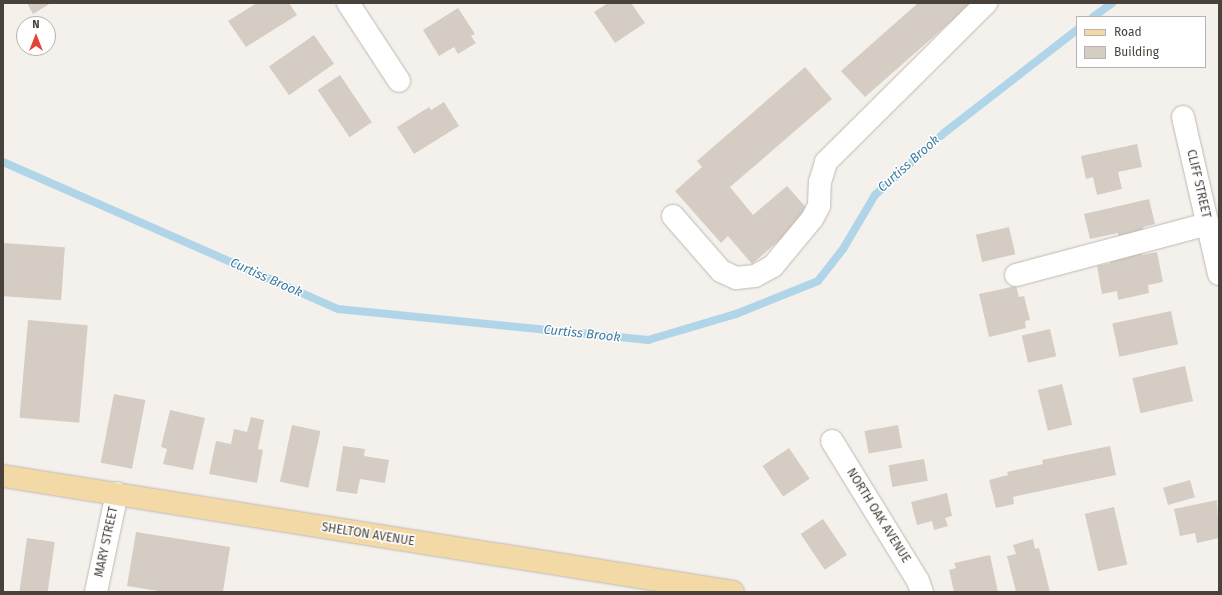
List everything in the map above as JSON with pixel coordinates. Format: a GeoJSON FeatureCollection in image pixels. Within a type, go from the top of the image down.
{"type":"FeatureCollection","features":[{"type":"Feature","properties":{"kind":"main road","name":"SHELTON AVENUE"},"geometry":{"type":"LineString","coordinates":[[3,476],[733,592]]}},
{"type":"Feature","properties":{"kind":"street"},"geometry":{"type":"LineString","coordinates":[[348,3],[399,81]]}},
{"type":"Feature","properties":{"kind":"street"},"geometry":{"type":"LineString","coordinates":[[673,216],[721,271],[736,278],[755,276],[773,266],[812,219],[819,206],[820,182],[826,162],[986,3]]}},
{"type":"Feature","properties":{"kind":"street","name":"CLIFF STREET"},"geometry":{"type":"LineString","coordinates":[[1183,118],[1219,274]]}},
{"type":"Feature","properties":{"kind":"street"},"geometry":{"type":"LineString","coordinates":[[1016,275],[1208,224]]}},
{"type":"Feature","properties":{"kind":"street","name":"NORTH OAK AVENUE"},"geometry":{"type":"LineString","coordinates":[[832,441],[918,581],[922,592]]}},
{"type":"Feature","properties":{"kind":"street","name":"MARY STREET"},"geometry":{"type":"LineString","coordinates":[[96,592],[117,493]]}},
{"type":"Feature","properties":{"kind":"building"},"geometry":{"type":"Polygon","coordinates":[[[27,3],[51,3],[33,14],[27,3]]]}},
{"type":"Feature","properties":{"kind":"building"},"geometry":{"type":"Polygon","coordinates":[[[257,3],[289,3],[297,15],[246,47],[228,21],[257,3]]]}},
{"type":"Feature","properties":{"kind":"building"},"geometry":{"type":"Polygon","coordinates":[[[608,3],[631,3],[645,23],[615,43],[594,12],[608,3]]]}},
{"type":"Feature","properties":{"kind":"building"},"geometry":{"type":"Polygon","coordinates":[[[918,3],[972,3],[865,97],[841,71],[918,3]]]}},
{"type":"Feature","properties":{"kind":"building"},"geometry":{"type":"Polygon","coordinates":[[[458,8],[475,34],[471,36],[476,43],[458,54],[454,47],[439,56],[423,30],[458,8]]]}},
{"type":"Feature","properties":{"kind":"building"},"geometry":{"type":"Polygon","coordinates":[[[314,35],[334,64],[289,95],[269,67],[314,35]]]}},
{"type":"Feature","properties":{"kind":"building"},"geometry":{"type":"Polygon","coordinates":[[[805,67],[832,99],[730,187],[753,215],[787,186],[811,213],[752,264],[728,236],[721,243],[675,191],[702,167],[697,161],[805,67]]]}},
{"type":"Feature","properties":{"kind":"building"},"geometry":{"type":"Polygon","coordinates":[[[340,75],[372,122],[349,137],[318,90],[340,75]]]}},
{"type":"Feature","properties":{"kind":"building"},"geometry":{"type":"Polygon","coordinates":[[[444,102],[459,126],[414,154],[397,127],[429,107],[431,110],[444,102]]]}},
{"type":"Feature","properties":{"kind":"building"},"geometry":{"type":"Polygon","coordinates":[[[1137,144],[1142,167],[1118,172],[1122,189],[1097,195],[1093,177],[1086,179],[1081,156],[1137,144]]]}},
{"type":"Feature","properties":{"kind":"building"},"geometry":{"type":"Polygon","coordinates":[[[1149,199],[1155,224],[1143,227],[1144,234],[1119,239],[1118,233],[1090,239],[1084,214],[1149,199]]]}},
{"type":"Feature","properties":{"kind":"building"},"geometry":{"type":"Polygon","coordinates":[[[1009,227],[1015,254],[982,262],[976,235],[1009,227]]]}},
{"type":"Feature","properties":{"kind":"building"},"geometry":{"type":"Polygon","coordinates":[[[3,243],[65,247],[61,300],[3,296],[3,243]]]}},
{"type":"Feature","properties":{"kind":"building"},"geometry":{"type":"Polygon","coordinates":[[[1141,250],[1142,255],[1157,252],[1163,282],[1148,285],[1149,293],[1118,300],[1117,291],[1102,294],[1097,266],[1111,263],[1110,256],[1141,250]]]}},
{"type":"Feature","properties":{"kind":"building"},"geometry":{"type":"Polygon","coordinates":[[[1016,286],[1019,297],[1024,296],[1030,320],[1025,321],[1026,328],[989,337],[979,294],[1016,286]]]}},
{"type":"Feature","properties":{"kind":"building"},"geometry":{"type":"Polygon","coordinates":[[[1171,311],[1178,344],[1119,357],[1112,323],[1171,311]]]}},
{"type":"Feature","properties":{"kind":"building"},"geometry":{"type":"Polygon","coordinates":[[[28,320],[88,325],[79,423],[19,418],[28,320]]]}},
{"type":"Feature","properties":{"kind":"building"},"geometry":{"type":"Polygon","coordinates":[[[1050,329],[1056,356],[1028,363],[1022,336],[1050,329]]]}},
{"type":"Feature","properties":{"kind":"building"},"geometry":{"type":"Polygon","coordinates":[[[1185,366],[1193,401],[1140,413],[1132,378],[1185,366]]]}},
{"type":"Feature","properties":{"kind":"building"},"geometry":{"type":"Polygon","coordinates":[[[1062,384],[1072,425],[1048,431],[1038,390],[1062,384]]]}},
{"type":"Feature","properties":{"kind":"building"},"geometry":{"type":"Polygon","coordinates":[[[114,394],[145,400],[132,469],[101,463],[114,394]]]}},
{"type":"Feature","properties":{"kind":"building"},"geometry":{"type":"Polygon","coordinates":[[[170,410],[205,418],[193,470],[163,464],[167,449],[161,447],[170,410]]]}},
{"type":"Feature","properties":{"kind":"building"},"geometry":{"type":"Polygon","coordinates":[[[251,417],[264,420],[258,449],[263,450],[257,483],[209,474],[216,441],[231,444],[234,429],[247,432],[251,417]]]}},
{"type":"Feature","properties":{"kind":"building"},"geometry":{"type":"Polygon","coordinates":[[[292,425],[320,431],[308,488],[280,482],[292,425]]]}},
{"type":"Feature","properties":{"kind":"building"},"geometry":{"type":"Polygon","coordinates":[[[898,425],[902,448],[869,454],[865,431],[898,425]]]}},
{"type":"Feature","properties":{"kind":"building"},"geometry":{"type":"Polygon","coordinates":[[[343,446],[365,449],[364,456],[389,460],[385,483],[360,479],[357,494],[336,491],[343,446]]]}},
{"type":"Feature","properties":{"kind":"building"},"geometry":{"type":"Polygon","coordinates":[[[1110,446],[1116,475],[1013,497],[1014,504],[996,508],[989,480],[1008,475],[1007,472],[1043,464],[1042,460],[1110,446]]]}},
{"type":"Feature","properties":{"kind":"building"},"geometry":{"type":"Polygon","coordinates":[[[789,448],[810,479],[783,497],[762,466],[789,448]]]}},
{"type":"Feature","properties":{"kind":"building"},"geometry":{"type":"Polygon","coordinates":[[[924,459],[928,481],[892,487],[889,465],[924,459]]]}},
{"type":"Feature","properties":{"kind":"building"},"geometry":{"type":"Polygon","coordinates":[[[1190,480],[1195,497],[1168,505],[1163,488],[1190,480]]]}},
{"type":"Feature","properties":{"kind":"building"},"geometry":{"type":"Polygon","coordinates":[[[947,493],[952,516],[945,518],[948,526],[934,530],[932,521],[917,525],[911,502],[947,493]]]}},
{"type":"Feature","properties":{"kind":"building"},"geometry":{"type":"Polygon","coordinates":[[[1217,500],[1219,538],[1197,543],[1195,533],[1180,536],[1174,509],[1217,500]]]}},
{"type":"Feature","properties":{"kind":"building"},"geometry":{"type":"Polygon","coordinates":[[[1114,507],[1127,564],[1098,571],[1085,514],[1114,507]]]}},
{"type":"Feature","properties":{"kind":"building"},"geometry":{"type":"Polygon","coordinates":[[[823,519],[847,555],[825,570],[801,534],[823,519]]]}},
{"type":"Feature","properties":{"kind":"building"},"geometry":{"type":"Polygon","coordinates":[[[136,532],[230,547],[223,592],[164,592],[127,586],[136,532]]]}},
{"type":"Feature","properties":{"kind":"building"},"geometry":{"type":"Polygon","coordinates":[[[27,538],[55,542],[48,592],[19,591],[27,538]]]}},
{"type":"Feature","properties":{"kind":"building"},"geometry":{"type":"Polygon","coordinates":[[[1033,539],[1035,549],[1039,548],[1050,592],[1016,592],[1007,556],[1016,554],[1013,545],[1033,539]]]}},
{"type":"Feature","properties":{"kind":"building"},"geometry":{"type":"Polygon","coordinates":[[[990,555],[998,592],[954,592],[949,570],[956,568],[954,563],[990,555]]]}},
{"type":"Feature","properties":{"kind":"waterway","name":"Curtiss Brook"},"geometry":{"type":"LineString","coordinates":[[1094,16],[1112,3]]}},
{"type":"Feature","properties":{"kind":"waterway","name":"Curtiss Brook"},"geometry":{"type":"LineString","coordinates":[[3,162],[338,309],[648,340],[736,314],[818,281],[843,249],[875,195],[944,133],[1076,31]]}}]}
